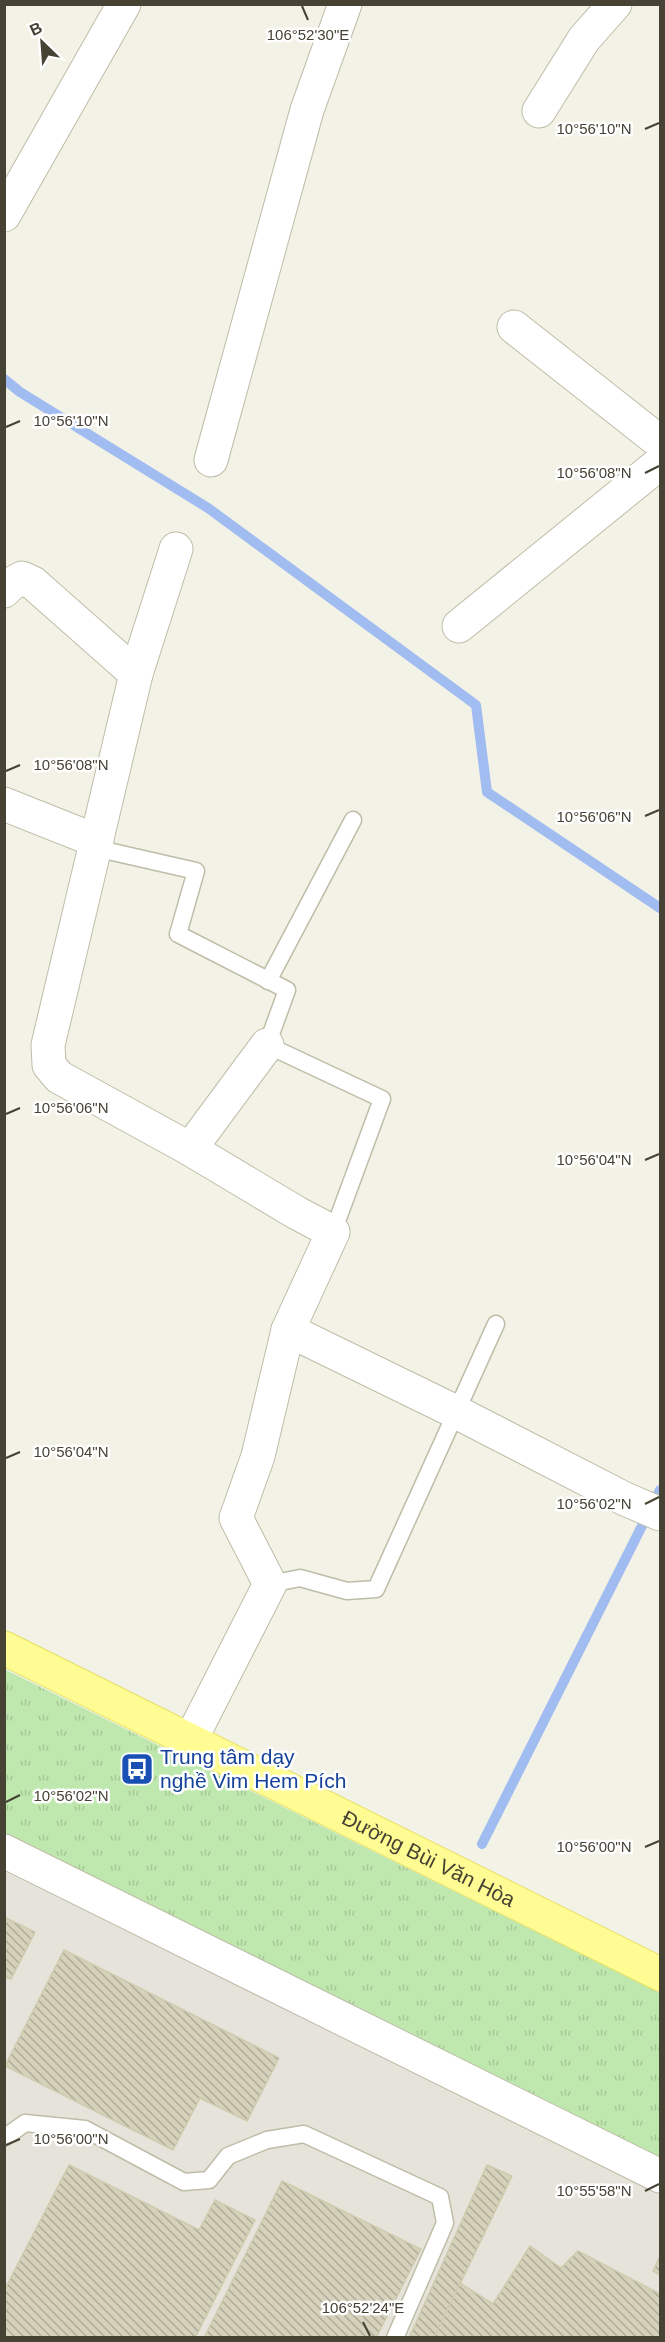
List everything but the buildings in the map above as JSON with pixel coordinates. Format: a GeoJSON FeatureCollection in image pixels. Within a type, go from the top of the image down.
{"type":"FeatureCollection","features":[{"type":"Feature","properties":{"kind":"main road","name":"Đường Bùi Văn Hòa"},"geometry":{"type":"LineString","coordinates":[[4,1648],[660,1974]]}},
{"type":"Feature","properties":{"kind":"street"},"geometry":{"type":"LineString","coordinates":[[4,215],[124,4]]}},
{"type":"Feature","properties":{"kind":"street"},"geometry":{"type":"LineString","coordinates":[[211,460],[307,110],[345,4]]}},
{"type":"Feature","properties":{"kind":"street"},"geometry":{"type":"LineString","coordinates":[[539,111],[584,39],[615,4]]}},
{"type":"Feature","properties":{"kind":"street"},"geometry":{"type":"LineString","coordinates":[[514,327],[660,442]]}},
{"type":"Feature","properties":{"kind":"street"},"geometry":{"type":"LineString","coordinates":[[459,626],[660,463]]}},
{"type":"Feature","properties":{"kind":"street"},"geometry":{"type":"LineString","coordinates":[[176,549],[136,674],[48,1045],[49,1065],[59,1077],[190,1149],[333,1232],[288,1330],[258,1456],[236,1518],[270,1584],[191,1739]]}},
{"type":"Feature","properties":{"kind":"street"},"geometry":{"type":"LineString","coordinates":[[4,591],[22,578],[33,583],[136,674]]}},
{"type":"Feature","properties":{"kind":"street"},"geometry":{"type":"LineString","coordinates":[[4,804],[96,845]]}},
{"type":"Feature","properties":{"kind":"street"},"geometry":{"type":"LineString","coordinates":[[190,1149],[267,1045]]}},
{"type":"Feature","properties":{"kind":"street"},"geometry":{"type":"LineString","coordinates":[[288,1330],[456,1412],[625,1499],[660,1514]]}},
{"type":"Feature","properties":{"kind":"street"},"geometry":{"type":"LineString","coordinates":[[4,1851],[660,2176]]}},
{"type":"Feature","properties":{"kind":"lane"},"geometry":{"type":"LineString","coordinates":[[268,981],[353,820]]}},
{"type":"Feature","properties":{"kind":"lane"},"geometry":{"type":"LineString","coordinates":[[96,845],[196,871],[178,934],[287,990],[267,1045],[382,1099],[333,1232]]}},
{"type":"Feature","properties":{"kind":"lane"},"geometry":{"type":"LineString","coordinates":[[270,1584],[300,1578],[347,1591],[376,1589],[496,1324]]}},
{"type":"Feature","properties":{"kind":"lane"},"geometry":{"type":"LineString","coordinates":[[4,2138],[25,2123],[85,2129],[184,2182],[209,2180],[228,2156],[257,2144],[304,2134],[440,2198],[445,2223],[395,2337]]}},
{"type":"Feature","properties":{"kind":"shaded area"},"geometry":{"type":"Polygon","coordinates":[[[4,1859],[660,2185],[660,2337],[5,2337],[4,1859]]]}},
{"type":"Feature","properties":{"kind":"green space"},"geometry":{"type":"Polygon","coordinates":[[[4,1669],[660,1993],[660,2169],[5,1843],[4,1669]]]}},
{"type":"Feature","properties":{"kind":"waterway"},"geometry":{"type":"LineString","coordinates":[[4,379],[20,392],[208,508],[476,705],[487,792],[660,908]]}},
{"type":"Feature","properties":{"kind":"waterway"},"geometry":{"type":"LineString","coordinates":[[482,1844],[660,1490]]}},
{"type":"Feature","properties":{"kind":"place","name":"Trung tâm dạy nghề Vim Hem Pích"},"geometry":{"type":"Point","coordinates":[137,1769]}}]}
